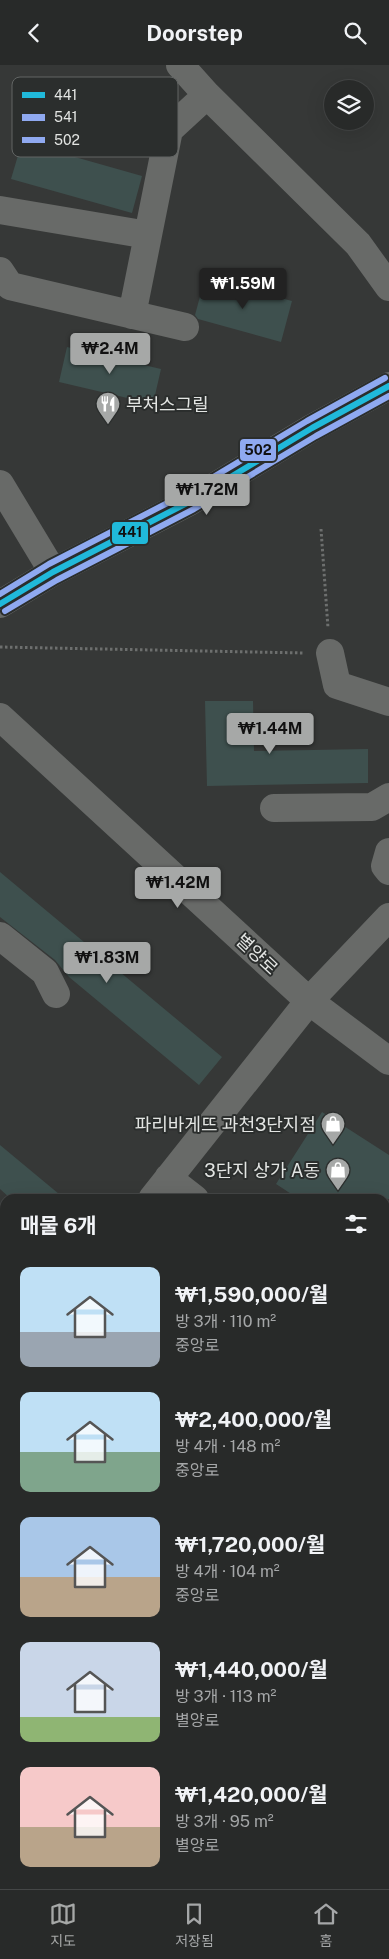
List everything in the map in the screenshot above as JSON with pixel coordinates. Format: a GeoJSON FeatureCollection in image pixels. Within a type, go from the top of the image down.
{"type":"FeatureCollection","features":[{"type":"Feature","properties":{"kind":"street"},"geometry":{"type":"LineString","coordinates":[[180,65],[207,95],[358,244],[389,287]]}},
{"type":"Feature","properties":{"kind":"street"},"geometry":{"type":"LineString","coordinates":[[178,122],[207,95]]}},
{"type":"Feature","properties":{"kind":"street"},"geometry":{"type":"LineString","coordinates":[[132,315],[164,157]]}},
{"type":"Feature","properties":{"kind":"street"},"geometry":{"type":"LineString","coordinates":[[0,210],[148,235]]}},
{"type":"Feature","properties":{"kind":"street"},"geometry":{"type":"LineString","coordinates":[[0,271],[10,286],[185,327]]}},
{"type":"Feature","properties":{"kind":"street"},"geometry":{"type":"LineString","coordinates":[[0,604],[53,572],[189,502],[312,428],[389,386]]}},
{"type":"Feature","properties":{"kind":"street"},"geometry":{"type":"LineString","coordinates":[[0,484],[53,572]]}},
{"type":"Feature","properties":{"kind":"street"},"geometry":{"type":"LineString","coordinates":[[330,653],[337,685],[389,702]]}},
{"type":"Feature","properties":{"kind":"street","name":"별양로"},"geometry":{"type":"LineString","coordinates":[[0,717],[309,1001],[389,1061]]}},
{"type":"Feature","properties":{"kind":"street"},"geometry":{"type":"LineString","coordinates":[[274,808],[372,807],[389,797]]}},
{"type":"Feature","properties":{"kind":"street"},"geometry":{"type":"LineString","coordinates":[[389,852],[385,866],[389,871]]}},
{"type":"Feature","properties":{"kind":"street"},"geometry":{"type":"LineString","coordinates":[[178,1194],[160,1189],[309,1001],[389,917]]}},
{"type":"Feature","properties":{"kind":"street"},"geometry":{"type":"LineString","coordinates":[[0,936],[46,972],[56,994]]}},
{"type":"Feature","properties":{"kind":"path"},"geometry":{"type":"LineString","coordinates":[[0,647],[330,653],[321,529]]}},
{"type":"Feature","properties":{"kind":"building"},"geometry":{"type":"Polygon","coordinates":[[[18,157],[75,157],[142,176],[132,213],[11,179],[18,157]]]}},
{"type":"Feature","properties":{"kind":"building"},"geometry":{"type":"Polygon","coordinates":[[[205,278],[292,301],[281,342],[198,319],[195,315],[205,278]]]}},
{"type":"Feature","properties":{"kind":"building"},"geometry":{"type":"Polygon","coordinates":[[[67,347],[161,369],[153,404],[59,382],[67,347]]]}},
{"type":"Feature","properties":{"kind":"building"},"geometry":{"type":"Polygon","coordinates":[[[205,701],[253,701],[254,751],[368,749],[368,783],[207,786],[205,701]]]}},
{"type":"Feature","properties":{"kind":"building"},"geometry":{"type":"Polygon","coordinates":[[[0,872],[222,1057],[199,1085],[69,977],[55,960],[0,917],[0,872]]]}},
{"type":"Feature","properties":{"kind":"building","name":"3단지 상가 A동"},"geometry":{"type":"Polygon","coordinates":[[[322,1112],[389,1155],[389,1194],[291,1194],[276,1184],[322,1112]]]}},
{"type":"Feature","properties":{"kind":"building"},"geometry":{"type":"Polygon","coordinates":[[[0,1145],[59,1194],[6,1194],[0,1189],[0,1145]]]}},
{"type":"Feature","properties":{"kind":"transit line","name":"502"},"geometry":{"type":"LineString","coordinates":[[0,594],[49,564],[185,494],[307,421],[385,378]]}},
{"type":"Feature","properties":{"kind":"transit line","name":"441"},"geometry":{"type":"LineString","coordinates":[[0,604],[53,572],[189,502],[312,428],[389,386]]}},
{"type":"Feature","properties":{"kind":"transit line","name":"541"},"geometry":{"type":"LineString","coordinates":[[5,611],[57,580],[194,509],[316,436],[389,396]]}},
{"type":"Feature","properties":{"kind":"place","name":"부처스그릴"},"geometry":{"type":"Point","coordinates":[108,425]}},
{"type":"Feature","properties":{"kind":"place","name":"파리바게뜨 과천3단지점"},"geometry":{"type":"Point","coordinates":[333,1145]}},
{"type":"Feature","properties":{"kind":"place","name":"3단지 상가 A동"},"geometry":{"type":"Point","coordinates":[338,1191]}}]}
